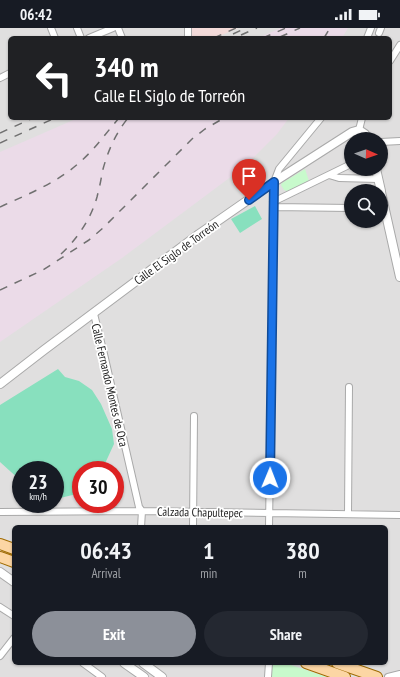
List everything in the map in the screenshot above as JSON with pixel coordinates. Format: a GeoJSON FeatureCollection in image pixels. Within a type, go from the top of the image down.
{"type":"FeatureCollection","features":[{"type":"Feature","properties":{"kind":"main road"},"geometry":{"type":"LineString","coordinates":[[0,544],[12,548]]}},
{"type":"Feature","properties":{"kind":"main road"},"geometry":{"type":"LineString","coordinates":[[0,557],[12,561]]}},
{"type":"Feature","properties":{"kind":"main road"},"geometry":{"type":"LineString","coordinates":[[312,665],[345,677]]}},
{"type":"Feature","properties":{"kind":"main road"},"geometry":{"type":"LineString","coordinates":[[343,665],[377,677]]}},
{"type":"Feature","properties":{"kind":"street"},"geometry":{"type":"LineString","coordinates":[[94,36],[113,28]]}},
{"type":"Feature","properties":{"kind":"street"},"geometry":{"type":"LineString","coordinates":[[392,58],[400,45]]}},
{"type":"Feature","properties":{"kind":"street"},"geometry":{"type":"LineString","coordinates":[[269,525],[274,182],[279,168],[319,120]]}},
{"type":"Feature","properties":{"kind":"street"},"geometry":{"type":"LineString","coordinates":[[362,120],[359,130],[362,132]]}},
{"type":"Feature","properties":{"kind":"street","name":"Calle El Siglo de Torreón"},"geometry":{"type":"LineString","coordinates":[[0,384],[199,234],[289,172],[352,132],[359,130]]}},
{"type":"Feature","properties":{"kind":"street"},"geometry":{"type":"LineString","coordinates":[[388,142],[400,141]]}},
{"type":"Feature","properties":{"kind":"street"},"geometry":{"type":"LineString","coordinates":[[285,162],[289,172]]}},
{"type":"Feature","properties":{"kind":"street"},"geometry":{"type":"LineString","coordinates":[[273,204],[344,168]]}},
{"type":"Feature","properties":{"kind":"street"},"geometry":{"type":"LineString","coordinates":[[329,175],[339,178],[378,178],[379,184]]}},
{"type":"Feature","properties":{"kind":"street"},"geometry":{"type":"LineString","coordinates":[[273,204],[344,208]]}},
{"type":"Feature","properties":{"kind":"street"},"geometry":{"type":"LineString","coordinates":[[388,228],[400,277]]}},
{"type":"Feature","properties":{"kind":"street","name":"Calle Fernando Montes de Oca"},"geometry":{"type":"LineString","coordinates":[[94,314],[139,507],[142,511],[141,525]]}},
{"type":"Feature","properties":{"kind":"street"},"geometry":{"type":"LineString","coordinates":[[348,514],[349,388]]}},
{"type":"Feature","properties":{"kind":"street"},"geometry":{"type":"LineString","coordinates":[[193,525],[194,416]]}},
{"type":"Feature","properties":{"kind":"street","name":"Calzada Chapultepec"},"geometry":{"type":"LineString","coordinates":[[0,512],[142,511],[400,515]]}},
{"type":"Feature","properties":{"kind":"street"},"geometry":{"type":"LineString","coordinates":[[0,572],[12,581]]}},
{"type":"Feature","properties":{"kind":"street"},"geometry":{"type":"LineString","coordinates":[[0,607],[12,615]]}},
{"type":"Feature","properties":{"kind":"street"},"geometry":{"type":"LineString","coordinates":[[0,656],[12,641]]}},
{"type":"Feature","properties":{"kind":"street"},"geometry":{"type":"LineString","coordinates":[[86,665],[102,677]]}},
{"type":"Feature","properties":{"kind":"street"},"geometry":{"type":"LineString","coordinates":[[127,665],[144,677]]}},
{"type":"Feature","properties":{"kind":"street"},"geometry":{"type":"LineString","coordinates":[[146,665],[162,677]]}},
{"type":"Feature","properties":{"kind":"street"},"geometry":{"type":"LineString","coordinates":[[268,665],[268,677]]}},
{"type":"Feature","properties":{"kind":"street"},"geometry":{"type":"LineString","coordinates":[[388,677],[400,674]]}},
{"type":"Feature","properties":{"kind":"shaded area"},"geometry":{"type":"Polygon","coordinates":[[[0,28],[400,28],[400,677],[0,677],[0,28]]]}},
{"type":"Feature","properties":{"kind":"shaded area"},"geometry":{"type":"Polygon","coordinates":[[[191,28],[238,28],[220,36],[191,36],[191,28]]]}},
{"type":"Feature","properties":{"kind":"shaded area"},"geometry":{"type":"Polygon","coordinates":[[[281,28],[348,28],[343,36],[263,36],[281,28]]]}},
{"type":"Feature","properties":{"kind":"shaded area"},"geometry":{"type":"Polygon","coordinates":[[[73,120],[288,120],[277,134],[244,167],[122,258],[0,342],[0,152],[73,120]]]}},
{"type":"Feature","properties":{"kind":"green space"},"geometry":{"type":"Polygon","coordinates":[[[305,169],[309,181],[290,192],[284,190],[281,185],[282,183],[305,169]]]}},
{"type":"Feature","properties":{"kind":"green space"},"geometry":{"type":"Polygon","coordinates":[[[255,206],[262,219],[240,233],[231,219],[255,206]]]}},
{"type":"Feature","properties":{"kind":"green space"},"geometry":{"type":"Polygon","coordinates":[[[58,369],[65,377],[79,381],[92,390],[101,404],[112,429],[114,444],[106,461],[72,461],[72,495],[64,497],[64,461],[12,461],[12,473],[0,462],[0,405],[58,369]]]}},
{"type":"Feature","properties":{"kind":"green space"},"geometry":{"type":"Polygon","coordinates":[[[272,665],[291,665],[327,677],[271,677],[272,665]]]}},
{"type":"Feature","properties":{"kind":"railway"},"geometry":{"type":"LineString","coordinates":[[218,36],[236,28]]}},
{"type":"Feature","properties":{"kind":"railway"},"geometry":{"type":"LineString","coordinates":[[233,34],[246,28]]}},
{"type":"Feature","properties":{"kind":"railway"},"geometry":{"type":"LineString","coordinates":[[241,35],[257,28]]}},
{"type":"Feature","properties":{"kind":"railway"},"geometry":{"type":"LineString","coordinates":[[268,36],[286,28]]}},
{"type":"Feature","properties":{"kind":"railway"},"geometry":{"type":"LineString","coordinates":[[282,36],[300,28]]}},
{"type":"Feature","properties":{"kind":"railway"},"geometry":{"type":"LineString","coordinates":[[325,36],[330,28]]}},
{"type":"Feature","properties":{"kind":"railway"},"geometry":{"type":"LineString","coordinates":[[0,133],[29,120]]}},
{"type":"Feature","properties":{"kind":"railway"},"geometry":{"type":"LineString","coordinates":[[0,143],[51,120]]}},
{"type":"Feature","properties":{"kind":"railway"},"geometry":{"type":"LineString","coordinates":[[0,207],[42,188],[62,176],[91,152],[117,120]]}},
{"type":"Feature","properties":{"kind":"railway"},"geometry":{"type":"LineString","coordinates":[[61,254],[73,242],[91,213],[97,197],[106,158],[115,137],[127,120]]}},
{"type":"Feature","properties":{"kind":"railway"},"geometry":{"type":"LineString","coordinates":[[0,290],[43,270],[89,240],[103,228],[192,139],[221,120]]}},
{"type":"Feature","properties":{"kind":"route"},"geometry":{"type":"LineString","coordinates":[[249,200],[274,182],[270,478]]}}]}
